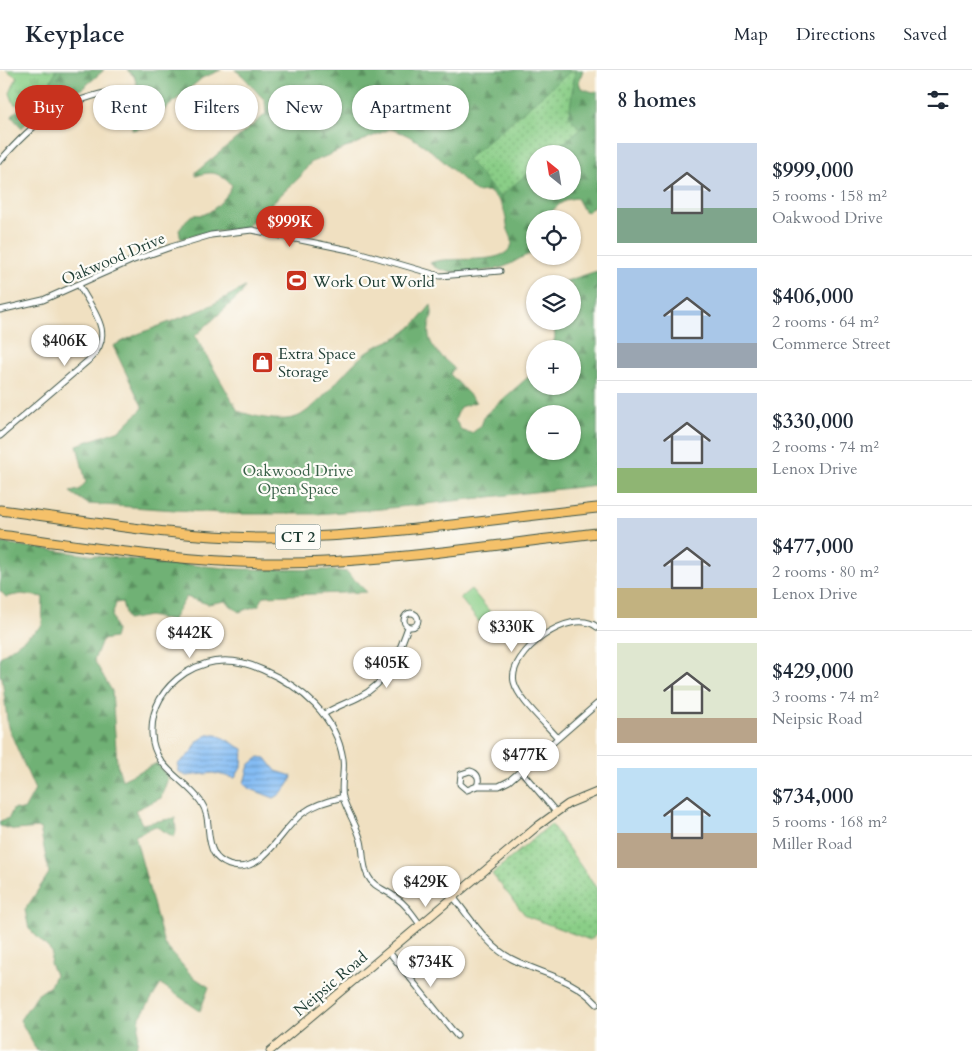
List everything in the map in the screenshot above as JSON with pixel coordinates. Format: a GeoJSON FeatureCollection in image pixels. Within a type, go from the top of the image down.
{"type":"FeatureCollection","features":[{"type":"Feature","properties":{"kind":"highway","name":"CT 2"},"geometry":{"type":"LineString","coordinates":[[0,510],[186,533],[279,538],[362,534],[597,508]]}},
{"type":"Feature","properties":{"kind":"highway","name":"CT 2"},"geometry":{"type":"LineString","coordinates":[[0,535],[175,558],[277,563],[366,559],[597,533]]}},
{"type":"Feature","properties":{"kind":"street"},"geometry":{"type":"LineString","coordinates":[[0,160],[36,124],[58,108],[93,95]]}},
{"type":"Feature","properties":{"kind":"street","name":"Oakwood Drive"},"geometry":{"type":"LineString","coordinates":[[0,310],[43,300],[131,261],[171,247],[211,235],[252,230],[354,251],[440,276],[500,271]]}},
{"type":"Feature","properties":{"kind":"street"},"geometry":{"type":"LineString","coordinates":[[0,436],[90,359],[101,345],[103,337],[101,327],[80,285]]}},
{"type":"Feature","properties":{"kind":"street"},"geometry":{"type":"LineString","coordinates":[[557,737],[516,690],[513,680],[515,668],[521,658],[545,634],[564,623],[578,622],[597,628]]}},
{"type":"Feature","properties":{"kind":"street"},"geometry":{"type":"LineString","coordinates":[[324,714],[374,688],[389,672],[400,651],[408,627]]}},
{"type":"Feature","properties":{"kind":"street"},"geometry":{"type":"LineString","coordinates":[[343,796],[320,803],[303,812],[288,826],[266,854],[254,865],[238,868],[224,864],[215,854],[210,842],[210,825],[206,809],[198,797],[167,770],[157,756],[152,739],[153,714],[159,698],[172,682],[193,668],[217,660],[247,662],[279,676],[307,697],[324,714],[338,737],[343,761],[343,796],[361,842],[368,877],[377,886],[394,896],[407,907],[421,926]]}},
{"type":"Feature","properties":{"kind":"street"},"geometry":{"type":"LineString","coordinates":[[477,786],[499,786],[521,771],[557,737],[597,704]]}},
{"type":"Feature","properties":{"kind":"street"},"geometry":{"type":"LineString","coordinates":[[521,771],[556,812]]}},
{"type":"Feature","properties":{"kind":"street","name":"Neipsic Road"},"geometry":{"type":"LineString","coordinates":[[270,1051],[556,812],[597,792]]}},
{"type":"Feature","properties":{"kind":"street"},"geometry":{"type":"LineString","coordinates":[[454,898],[490,942],[512,959],[571,982],[597,1004]]}},
{"type":"Feature","properties":{"kind":"street"},"geometry":{"type":"LineString","coordinates":[[389,952],[457,1036]]}},
{"type":"Feature","properties":{"kind":"green space"},"geometry":{"type":"Polygon","coordinates":[[[6,70],[56,70],[50,85],[15,85],[15,104],[10,93],[17,77],[6,70]]]}},
{"type":"Feature","properties":{"kind":"green space"},"geometry":{"type":"Polygon","coordinates":[[[56,70],[104,70],[83,88],[83,85],[49,85],[56,70]]]}},
{"type":"Feature","properties":{"kind":"green space"},"geometry":{"type":"Polygon","coordinates":[[[127,70],[221,70],[202,78],[194,85],[175,85],[175,101],[165,109],[165,85],[137,85],[134,76],[127,70]]]}},
{"type":"Feature","properties":{"kind":"green space"},"geometry":{"type":"Polygon","coordinates":[[[235,70],[583,70],[579,82],[581,88],[593,92],[597,91],[597,203],[588,212],[584,211],[578,200],[581,200],[581,145],[526,145],[526,200],[568,200],[559,204],[553,210],[526,210],[526,256],[506,266],[466,272],[454,272],[435,267],[430,263],[499,256],[507,251],[512,244],[504,210],[497,198],[488,191],[476,192],[426,147],[414,139],[393,130],[469,130],[469,85],[352,85],[352,130],[388,130],[310,163],[300,177],[245,228],[203,233],[181,239],[179,230],[187,220],[193,215],[204,215],[217,206],[225,198],[232,185],[216,174],[207,173],[196,176],[196,172],[247,130],[258,130],[258,121],[266,114],[265,100],[258,93],[258,85],[251,85],[235,70]]]}},
{"type":"Feature","properties":{"kind":"green space"},"geometry":{"type":"Polygon","coordinates":[[[572,70],[575,70],[569,116],[580,129],[561,145],[526,145],[526,175],[500,197],[467,159],[572,70]]]}},
{"type":"Feature","properties":{"kind":"green space","name":"Oakwood Drive Open Space"},"geometry":{"type":"Polygon","coordinates":[[[597,271],[597,485],[381,509],[316,514],[234,514],[88,504],[70,492],[79,490],[86,482],[77,445],[120,430],[143,408],[113,346],[138,334],[204,309],[245,287],[241,294],[195,336],[238,411],[261,417],[286,419],[301,415],[319,401],[358,359],[371,349],[405,332],[431,305],[430,340],[436,351],[454,368],[450,374],[476,402],[460,407],[455,420],[462,431],[472,433],[481,426],[485,415],[526,379],[526,395],[581,395],[581,340],[554,340],[554,330],[581,330],[581,276],[597,271]]]}},
{"type":"Feature","properties":{"kind":"green space"},"geometry":{"type":"Polygon","coordinates":[[[0,543],[96,556],[236,569],[329,570],[347,572],[367,592],[264,596],[259,605],[239,612],[225,601],[208,604],[186,597],[172,621],[149,616],[127,620],[122,602],[116,603],[112,616],[116,631],[114,638],[102,640],[94,660],[112,691],[117,764],[122,780],[157,763],[168,778],[161,798],[135,810],[142,824],[175,818],[176,831],[174,837],[155,826],[135,836],[164,944],[192,976],[209,987],[200,1011],[161,984],[140,1017],[136,1051],[37,1051],[20,1020],[37,995],[50,986],[55,975],[50,963],[52,952],[29,929],[25,910],[49,873],[40,828],[15,830],[0,826],[0,821],[9,818],[13,809],[24,810],[35,790],[8,727],[2,677],[0,676],[0,657],[42,626],[43,597],[21,594],[6,597],[0,591],[0,543]]]}},
{"type":"Feature","properties":{"kind":"green space"},"geometry":{"type":"Polygon","coordinates":[[[471,589],[491,613],[479,622],[460,598],[471,589]]]}},
{"type":"Feature","properties":{"kind":"green space"},"geometry":{"type":"Polygon","coordinates":[[[551,824],[597,889],[597,934],[590,940],[526,916],[492,874],[551,824]]]}},
{"type":"Feature","properties":{"kind":"water"},"geometry":{"type":"Polygon","coordinates":[[[209,734],[218,735],[243,749],[242,766],[235,778],[213,773],[186,776],[179,772],[178,764],[192,752],[198,741],[209,734]]]}},
{"type":"Feature","properties":{"kind":"water"},"geometry":{"type":"Polygon","coordinates":[[[259,757],[266,758],[276,771],[292,776],[285,789],[274,798],[248,788],[244,783],[249,765],[259,757]]]}},
{"type":"Feature","properties":{"kind":"place","name":"Work Out World"},"geometry":{"type":"Point","coordinates":[297,281]}},
{"type":"Feature","properties":{"kind":"place","name":"Extra Space Storage"},"geometry":{"type":"Point","coordinates":[262,362]}}]}
